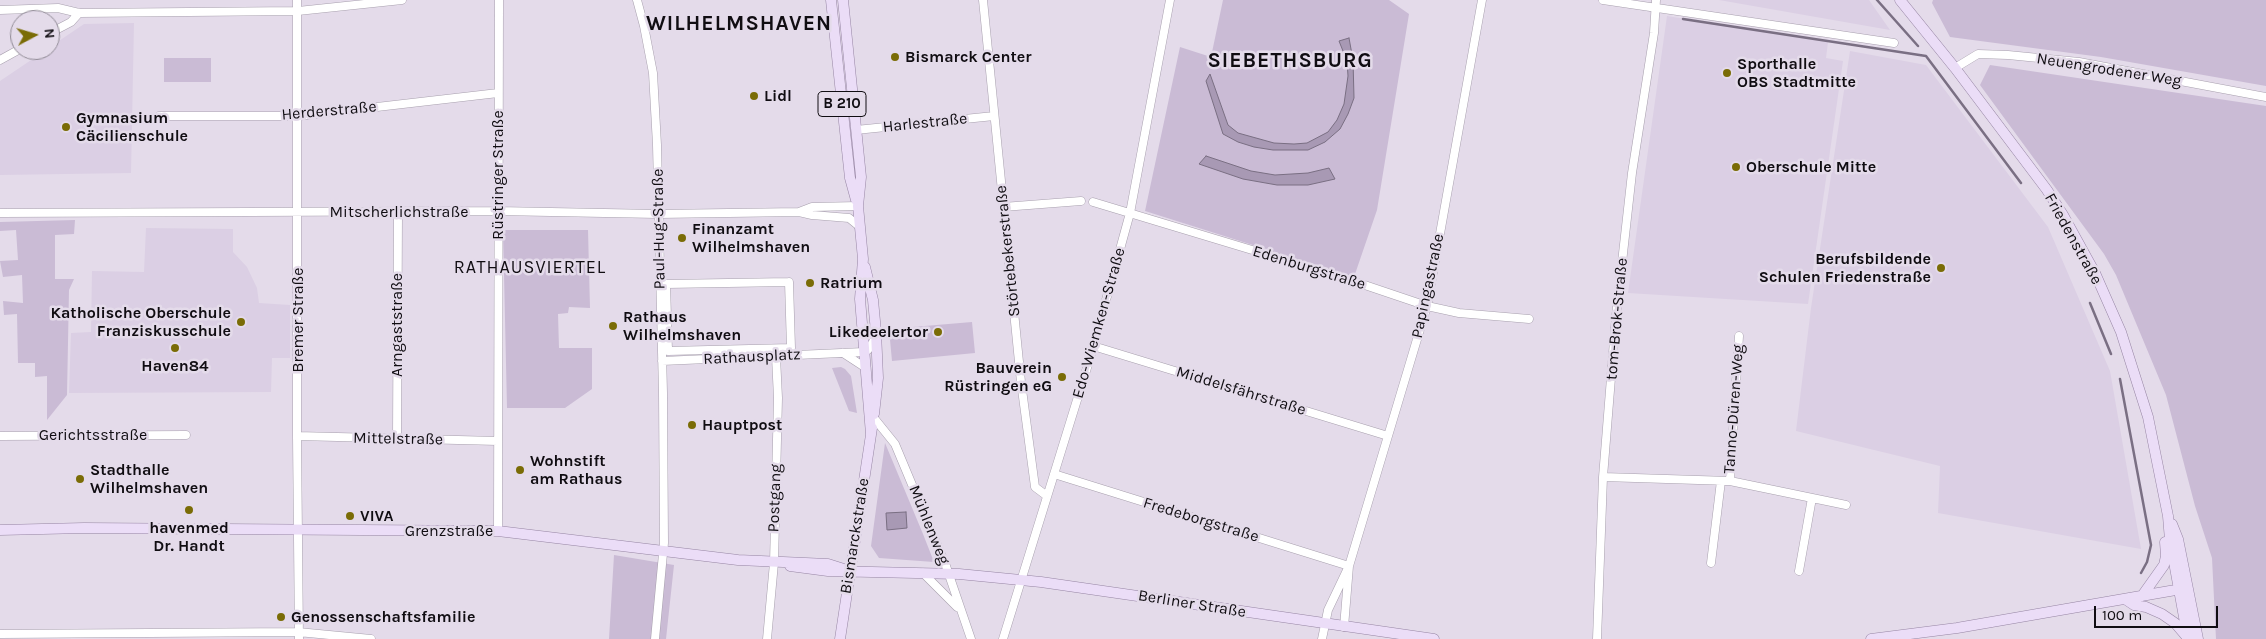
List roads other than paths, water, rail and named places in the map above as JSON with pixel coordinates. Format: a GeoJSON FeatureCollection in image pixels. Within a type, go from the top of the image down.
{"type":"FeatureCollection","features":[{"type":"Feature","properties":{"kind":"main road","name":"Bismarckstraße"},"geometry":{"type":"LineString","coordinates":[[832,0],[850,178],[858,206],[863,259],[873,300],[877,369],[874,418],[840,639]]}},
{"type":"Feature","properties":{"kind":"main road","name":"Bismarckstraße"},"geometry":{"type":"LineString","coordinates":[[843,0],[861,178],[858,206]]}},
{"type":"Feature","properties":{"kind":"main road","name":"Friedenstraße"},"geometry":{"type":"LineString","coordinates":[[1900,0],[1955,68],[2047,190],[2095,273],[2121,332],[2143,398],[2168,516],[2178,539],[2191,639]]}},
{"type":"Feature","properties":{"kind":"main road","name":"Bismarckstraße"},"geometry":{"type":"LineString","coordinates":[[863,259],[860,299],[871,434]]}},
{"type":"Feature","properties":{"kind":"main road"},"geometry":{"type":"LineString","coordinates":[[2142,596],[2164,565],[2166,546],[2162,524],[2168,516]]}},
{"type":"Feature","properties":{"kind":"main road","name":"Grenzstraße"},"geometry":{"type":"LineString","coordinates":[[0,530],[84,528],[498,531],[775,563],[801,561],[828,564],[850,570],[923,573]]}},
{"type":"Feature","properties":{"kind":"main road","name":"Berliner Straße"},"geometry":{"type":"LineString","coordinates":[[923,573],[949,573],[1021,579],[1434,639]]}},
{"type":"Feature","properties":{"kind":"main road"},"geometry":{"type":"LineString","coordinates":[[1871,639],[1957,628],[2183,588]]}},
{"type":"Feature","properties":{"kind":"main road"},"geometry":{"type":"LineString","coordinates":[[2125,599],[2134,605],[2146,607],[2162,614],[2175,623],[2191,639]]}},
{"type":"Feature","properties":{"kind":"street","name":"Bremer Straße"},"geometry":{"type":"LineString","coordinates":[[297,0],[299,116],[297,436],[299,636]]}},
{"type":"Feature","properties":{"kind":"street"},"geometry":{"type":"LineString","coordinates":[[0,10],[58,8],[80,13],[298,11],[354,3],[402,0]]}},
{"type":"Feature","properties":{"kind":"street","name":"Rüstringer Straße"},"geometry":{"type":"LineString","coordinates":[[498,531],[497,211],[499,0]]}},
{"type":"Feature","properties":{"kind":"street","name":"Paul-Hug-Straße"},"geometry":{"type":"LineString","coordinates":[[637,0],[653,73],[657,145],[662,361],[663,551],[655,639]]}},
{"type":"Feature","properties":{"kind":"street","name":"Störtebekerstraße"},"geometry":{"type":"LineString","coordinates":[[983,0],[1021,382],[1035,487],[1047,496]]}},
{"type":"Feature","properties":{"kind":"street","name":"Edo-Wiemken-Straße"},"geometry":{"type":"LineString","coordinates":[[1003,639],[1094,346],[1130,213],[1170,0]]}},
{"type":"Feature","properties":{"kind":"street","name":"Papingastraße"},"geometry":{"type":"LineString","coordinates":[[1322,639],[1328,610],[1349,566],[1427,306],[1482,0]]}},
{"type":"Feature","properties":{"kind":"street"},"geometry":{"type":"LineString","coordinates":[[1603,0],[1656,4],[1894,43]]}},
{"type":"Feature","properties":{"kind":"street","name":"tom-Brok-Straße"},"geometry":{"type":"LineString","coordinates":[[1597,639],[1604,477],[1615,326],[1627,214],[1654,33],[1656,4]]}},
{"type":"Feature","properties":{"kind":"street"},"geometry":{"type":"LineString","coordinates":[[60,28],[80,13]]}},
{"type":"Feature","properties":{"kind":"street","name":"Neuengrodener Weg"},"geometry":{"type":"LineString","coordinates":[[1955,68],[1978,54],[2008,55],[2079,62],[2266,97]]}},
{"type":"Feature","properties":{"kind":"street","name":"Herderstraße"},"geometry":{"type":"LineString","coordinates":[[159,116],[299,116],[498,93]]}},
{"type":"Feature","properties":{"kind":"street","name":"Harlestraße"},"geometry":{"type":"LineString","coordinates":[[856,130],[994,116]]}},
{"type":"Feature","properties":{"kind":"street"},"geometry":{"type":"LineString","coordinates":[[1004,207],[1081,201]]}},
{"type":"Feature","properties":{"kind":"street","name":"Edenburgstraße"},"geometry":{"type":"LineString","coordinates":[[1093,202],[1334,275],[1427,306],[1459,313],[1529,319]]}},
{"type":"Feature","properties":{"kind":"street","name":"Mitscherlichstraße"},"geometry":{"type":"LineString","coordinates":[[799,212],[812,208],[858,206]]}},
{"type":"Feature","properties":{"kind":"street","name":"Mitscherlichstraße"},"geometry":{"type":"LineString","coordinates":[[0,213],[497,211],[658,214],[799,212],[849,218],[860,227]]}},
{"type":"Feature","properties":{"kind":"street","name":"Arngaststraße"},"geometry":{"type":"LineString","coordinates":[[397,438],[398,212]]}},
{"type":"Feature","properties":{"kind":"street","name":"Rathausplatz"},"geometry":{"type":"LineString","coordinates":[[789,282],[791,348],[668,351],[666,284],[789,282]]}},
{"type":"Feature","properties":{"kind":"street","name":"Tanno-Düren-Weg"},"geometry":{"type":"LineString","coordinates":[[1730,482],[1739,336]]}},
{"type":"Feature","properties":{"kind":"street"},"geometry":{"type":"LineString","coordinates":[[876,337],[868,350],[864,352],[874,362],[877,369]]}},
{"type":"Feature","properties":{"kind":"street","name":"Middelsfährstraße"},"geometry":{"type":"LineString","coordinates":[[1094,346],[1388,436]]}},
{"type":"Feature","properties":{"kind":"street","name":"Rathausplatz"},"geometry":{"type":"LineString","coordinates":[[662,361],[864,352]]}},
{"type":"Feature","properties":{"kind":"street"},"geometry":{"type":"LineString","coordinates":[[843,353],[866,368]]}},
{"type":"Feature","properties":{"kind":"street","name":"Postgang"},"geometry":{"type":"LineString","coordinates":[[768,639],[775,563],[778,398],[776,356]]}},
{"type":"Feature","properties":{"kind":"street","name":"Mühlenweg"},"geometry":{"type":"LineString","coordinates":[[874,418],[895,444],[949,573],[960,611],[971,639]]}},
{"type":"Feature","properties":{"kind":"street","name":"Gerichtsstraße"},"geometry":{"type":"LineString","coordinates":[[0,436],[186,435]]}},
{"type":"Feature","properties":{"kind":"street","name":"Mittelstraße"},"geometry":{"type":"LineString","coordinates":[[297,436],[498,441]]}},
{"type":"Feature","properties":{"kind":"street","name":"Fredeborgstraße"},"geometry":{"type":"LineString","coordinates":[[1054,474],[1349,566]]}},
{"type":"Feature","properties":{"kind":"street"},"geometry":{"type":"LineString","coordinates":[[1604,477],[1730,482],[1846,505]]}},
{"type":"Feature","properties":{"kind":"street"},"geometry":{"type":"LineString","coordinates":[[1711,563],[1720,481]]}},
{"type":"Feature","properties":{"kind":"street"},"geometry":{"type":"LineString","coordinates":[[1799,571],[1812,498]]}},
{"type":"Feature","properties":{"kind":"street","name":"Papingastraße"},"geometry":{"type":"LineString","coordinates":[[1344,627],[1349,566]]}},
{"type":"Feature","properties":{"kind":"street"},"geometry":{"type":"LineString","coordinates":[[923,573],[960,611]]}},
{"type":"Feature","properties":{"kind":"street"},"geometry":{"type":"LineString","coordinates":[[0,634],[299,636],[371,639]]}},
{"type":"Feature","properties":{"kind":"waterway"},"geometry":{"type":"LineString","coordinates":[[1877,0],[1918,46]]}},
{"type":"Feature","properties":{"kind":"waterway"},"geometry":{"type":"LineString","coordinates":[[1683,19],[1926,56],[2021,183]]}},
{"type":"Feature","properties":{"kind":"waterway"},"geometry":{"type":"LineString","coordinates":[[2090,303],[2111,354]]}},
{"type":"Feature","properties":{"kind":"waterway"},"geometry":{"type":"LineString","coordinates":[[2120,379],[2151,545],[2147,562],[2141,573]]}},
{"type":"Feature","properties":{"kind":"place","name":"Bismarck Center"},"geometry":{"type":"Point","coordinates":[895,57]}},
{"type":"Feature","properties":{"kind":"place","name":"Sporthalle OBS Stadtmitte"},"geometry":{"type":"Point","coordinates":[1727,73]}},
{"type":"Feature","properties":{"kind":"place","name":"Lidl"},"geometry":{"type":"Point","coordinates":[754,96]}},
{"type":"Feature","properties":{"kind":"place","name":"Gymnasium Cäcilienschule"},"geometry":{"type":"Point","coordinates":[66,127]}},
{"type":"Feature","properties":{"kind":"place","name":"Oberschule Mitte"},"geometry":{"type":"Point","coordinates":[1736,167]}},
{"type":"Feature","properties":{"kind":"place","name":"Finanzamt Wilhelmshaven"},"geometry":{"type":"Point","coordinates":[682,238]}},
{"type":"Feature","properties":{"kind":"place","name":"Berufsbildende Schulen Friedenstraße"},"geometry":{"type":"Point","coordinates":[1941,268]}},
{"type":"Feature","properties":{"kind":"place","name":"Ratrium"},"geometry":{"type":"Point","coordinates":[810,283]}},
{"type":"Feature","properties":{"kind":"place","name":"Katholische Oberschule Franziskusschule"},"geometry":{"type":"Point","coordinates":[241,322]}},
{"type":"Feature","properties":{"kind":"place","name":"Rathaus Wilhelmshaven"},"geometry":{"type":"Point","coordinates":[613,326]}},
{"type":"Feature","properties":{"kind":"place","name":"Likedeelertor"},"geometry":{"type":"Point","coordinates":[938,332]}},
{"type":"Feature","properties":{"kind":"place","name":"Haven84"},"geometry":{"type":"Point","coordinates":[175,348]}},
{"type":"Feature","properties":{"kind":"place","name":"Bauverein Rüstringen eG"},"geometry":{"type":"Point","coordinates":[1062,377]}},
{"type":"Feature","properties":{"kind":"place","name":"Hauptpost"},"geometry":{"type":"Point","coordinates":[692,425]}},
{"type":"Feature","properties":{"kind":"place","name":"Wohnstift am Rathaus"},"geometry":{"type":"Point","coordinates":[520,470]}},
{"type":"Feature","properties":{"kind":"place","name":"Stadthalle Wilhelmshaven"},"geometry":{"type":"Point","coordinates":[80,479]}},
{"type":"Feature","properties":{"kind":"place","name":"havenmed Dr. Handt"},"geometry":{"type":"Point","coordinates":[189,510]}},
{"type":"Feature","properties":{"kind":"place","name":"VIVA"},"geometry":{"type":"Point","coordinates":[350,516]}},
{"type":"Feature","properties":{"kind":"place","name":"Genossenschaftsfamilie"},"geometry":{"type":"Point","coordinates":[281,617]}},
{"type":"Feature","properties":{"kind":"district","name":"WILHELMSHAVEN"},"geometry":{"type":"Point","coordinates":[739,24]}},
{"type":"Feature","properties":{"kind":"district","name":"SIEBETHSBURG"},"geometry":{"type":"Point","coordinates":[1290,61]}},
{"type":"Feature","properties":{"kind":"district","name":"RATHAUSVIERTEL"},"geometry":{"type":"Point","coordinates":[530,268]}}]}
